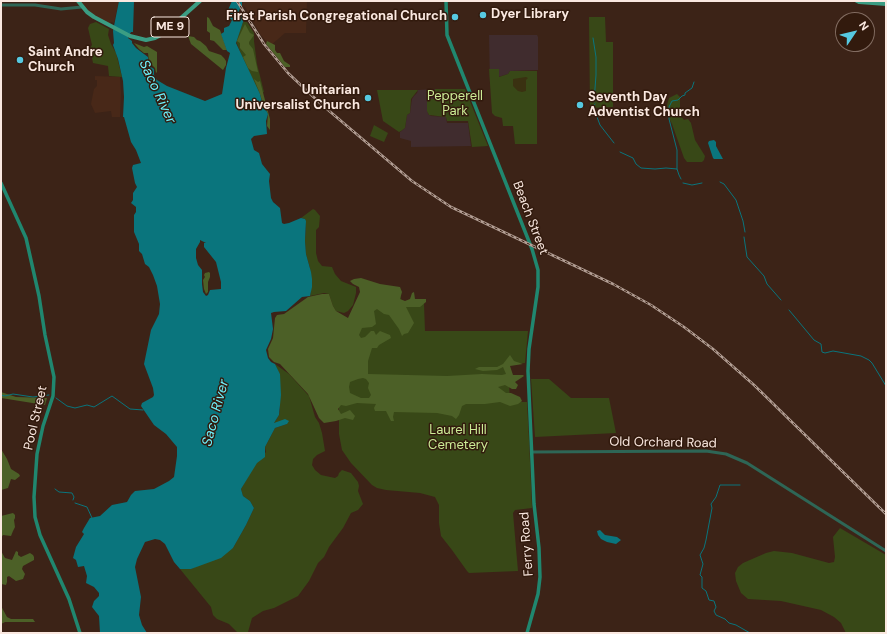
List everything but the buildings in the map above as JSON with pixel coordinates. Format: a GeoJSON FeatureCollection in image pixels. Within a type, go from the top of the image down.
{"type":"FeatureCollection","features":[{"type":"Feature","properties":{"kind":"main road","name":"ME 9"},"geometry":{"type":"LineString","coordinates":[[78,1],[91,15],[134,37],[146,40],[158,37],[200,1]]}},
{"type":"Feature","properties":{"kind":"main road","name":"Beach Street"},"geometry":{"type":"LineString","coordinates":[[446,1],[447,36],[538,268],[538,287],[528,366],[532,452]]}},
{"type":"Feature","properties":{"kind":"main road"},"geometry":{"type":"LineString","coordinates":[[857,1],[886,4]]}},
{"type":"Feature","properties":{"kind":"main road","name":"Pool Street"},"geometry":{"type":"LineString","coordinates":[[1,183],[26,238],[54,375],[53,392],[37,454],[34,497],[36,521],[42,540],[70,604],[80,633]]}},
{"type":"Feature","properties":{"kind":"main road","name":"Ferry Road"},"geometry":{"type":"LineString","coordinates":[[527,633],[538,592],[540,577],[540,557],[534,504],[532,452]]}},
{"type":"Feature","properties":{"kind":"street"},"geometry":{"type":"LineString","coordinates":[[1,5],[33,5],[61,9],[82,7]]}},
{"type":"Feature","properties":{"kind":"street","name":"Old Orchard Road"},"geometry":{"type":"LineString","coordinates":[[532,452],[706,451],[726,454],[747,463],[886,551]]}},
{"type":"Feature","properties":{"kind":"shaded area"},"geometry":{"type":"Polygon","coordinates":[[[78,1],[119,1],[114,23],[111,22],[109,25],[94,17],[78,1]]]}},
{"type":"Feature","properties":{"kind":"shaded area"},"geometry":{"type":"Polygon","coordinates":[[[243,1],[307,1],[306,33],[285,33],[270,46],[260,34],[245,7],[242,6],[243,1]]]}},
{"type":"Feature","properties":{"kind":"shaded area"},"geometry":{"type":"Polygon","coordinates":[[[489,35],[537,35],[538,70],[510,71],[508,74],[495,78],[495,84],[490,84],[489,35]]]}},
{"type":"Feature","properties":{"kind":"shaded area"},"geometry":{"type":"Polygon","coordinates":[[[95,76],[120,77],[120,117],[112,117],[111,111],[95,113],[91,104],[94,89],[97,86],[95,76]]]}},
{"type":"Feature","properties":{"kind":"shaded area"},"geometry":{"type":"Polygon","coordinates":[[[435,89],[435,99],[427,99],[428,114],[431,116],[446,117],[447,123],[468,123],[471,146],[411,147],[411,141],[400,138],[400,132],[405,128],[407,115],[410,113],[412,99],[418,90],[435,89]]]}},
{"type":"Feature","properties":{"kind":"green space"},"geometry":{"type":"Polygon","coordinates":[[[207,17],[213,26],[220,30],[227,50],[223,50],[214,41],[210,40],[210,33],[207,31],[207,17]]]}},
{"type":"Feature","properties":{"kind":"green space"},"geometry":{"type":"Polygon","coordinates":[[[589,17],[605,17],[606,42],[613,42],[613,107],[590,108],[589,17]]]}},
{"type":"Feature","properties":{"kind":"green space"},"geometry":{"type":"Polygon","coordinates":[[[96,22],[109,29],[108,35],[116,53],[122,77],[109,76],[108,66],[93,63],[90,48],[92,45],[88,28],[90,24],[96,22]]]}},
{"type":"Feature","properties":{"kind":"green space"},"geometry":{"type":"Polygon","coordinates":[[[243,22],[247,22],[254,33],[257,64],[264,92],[259,94],[236,41],[243,22]]]}},
{"type":"Feature","properties":{"kind":"green space"},"geometry":{"type":"Polygon","coordinates":[[[245,24],[250,33],[254,35],[249,44],[253,49],[258,72],[252,71],[248,68],[243,57],[246,55],[240,48],[240,43],[237,41],[245,24]]]}},
{"type":"Feature","properties":{"kind":"green space"},"geometry":{"type":"Polygon","coordinates":[[[188,36],[194,37],[200,41],[209,51],[221,55],[226,61],[226,65],[223,70],[191,44],[188,36]]]}},
{"type":"Feature","properties":{"kind":"green space"},"geometry":{"type":"Polygon","coordinates":[[[267,41],[275,45],[275,50],[277,53],[280,53],[284,61],[290,65],[290,67],[285,67],[266,44],[267,41]]]}},
{"type":"Feature","properties":{"kind":"green space"},"geometry":{"type":"Polygon","coordinates":[[[134,43],[144,47],[147,46],[157,52],[156,73],[155,68],[149,62],[148,53],[144,53],[134,43]]]}},
{"type":"Feature","properties":{"kind":"green space"},"geometry":{"type":"Polygon","coordinates":[[[489,69],[499,69],[499,77],[508,74],[510,71],[537,71],[537,144],[515,144],[513,126],[503,126],[502,118],[495,116],[492,113],[489,69]]]}},
{"type":"Feature","properties":{"kind":"green space"},"geometry":{"type":"Polygon","coordinates":[[[254,79],[258,82],[260,81],[270,119],[270,130],[267,126],[268,114],[254,79]]]}},
{"type":"Feature","properties":{"kind":"green space","name":"Pepperell Park"},"geometry":{"type":"Polygon","coordinates":[[[435,89],[465,89],[488,146],[472,147],[468,121],[447,121],[446,117],[429,115],[427,111],[427,99],[435,99],[435,89]]]}},
{"type":"Feature","properties":{"kind":"green space","name":"Pepperell Park"},"geometry":{"type":"Polygon","coordinates":[[[377,90],[418,90],[411,99],[410,113],[407,115],[405,128],[401,131],[399,132],[383,121],[377,90]]]}},
{"type":"Feature","properties":{"kind":"green space"},"geometry":{"type":"Polygon","coordinates":[[[677,94],[680,97],[680,115],[684,120],[688,119],[691,123],[695,140],[705,156],[702,162],[687,162],[684,158],[668,116],[667,105],[669,98],[677,94]]]}},
{"type":"Feature","properties":{"kind":"green space"},"geometry":{"type":"Polygon","coordinates":[[[374,125],[388,133],[384,142],[370,136],[374,125]]]}},
{"type":"Feature","properties":{"kind":"green space"},"geometry":{"type":"Polygon","coordinates":[[[313,209],[320,216],[319,227],[316,230],[316,253],[318,261],[322,266],[332,267],[335,274],[341,281],[356,287],[353,305],[344,313],[336,311],[329,294],[324,293],[310,296],[310,268],[306,254],[305,241],[306,227],[305,219],[301,218],[313,209]]]}},
{"type":"Feature","properties":{"kind":"green space"},"geometry":{"type":"Polygon","coordinates":[[[209,272],[210,277],[208,282],[208,292],[206,294],[203,280],[205,273],[209,272]]]}},
{"type":"Feature","properties":{"kind":"green space"},"geometry":{"type":"Polygon","coordinates":[[[361,278],[380,284],[400,287],[402,292],[400,299],[405,301],[410,299],[412,293],[414,292],[415,299],[426,299],[426,302],[420,307],[406,307],[414,323],[408,333],[402,336],[389,315],[384,314],[377,309],[374,311],[376,324],[372,327],[362,328],[359,335],[361,338],[365,337],[371,331],[374,331],[376,335],[380,331],[390,335],[391,338],[379,345],[377,348],[372,348],[368,361],[368,374],[447,376],[482,374],[502,375],[506,374],[503,367],[497,370],[483,371],[475,369],[479,367],[497,367],[503,364],[510,355],[514,361],[523,364],[510,366],[513,375],[524,376],[515,382],[518,385],[516,389],[512,389],[505,385],[498,387],[506,393],[511,393],[520,397],[522,401],[518,404],[510,406],[500,402],[466,404],[462,406],[456,419],[452,416],[437,413],[394,412],[394,421],[391,421],[386,411],[375,411],[374,408],[376,404],[357,403],[346,406],[341,405],[338,409],[341,414],[350,410],[355,416],[353,420],[345,418],[324,423],[319,418],[308,394],[280,364],[274,362],[269,357],[268,349],[273,338],[275,318],[277,315],[284,314],[308,297],[329,294],[336,311],[348,318],[360,292],[359,287],[350,281],[361,278]],[[363,378],[350,382],[350,393],[361,398],[369,398],[371,395],[368,388],[369,383],[363,378]]]}},
{"type":"Feature","properties":{"kind":"green space","name":"Laurel Hill Cemetery"},"geometry":{"type":"Polygon","coordinates":[[[400,289],[401,302],[405,304],[424,304],[425,331],[528,331],[525,363],[508,364],[510,402],[527,402],[529,440],[532,508],[515,510],[513,513],[518,571],[469,573],[441,536],[439,505],[435,497],[420,493],[377,488],[372,485],[351,463],[342,450],[339,434],[339,404],[355,304],[400,289]]]}},
{"type":"Feature","properties":{"kind":"green space"},"geometry":{"type":"Polygon","coordinates":[[[275,364],[289,374],[309,396],[315,417],[319,423],[322,433],[325,451],[313,459],[312,465],[315,470],[321,475],[335,478],[342,470],[351,473],[358,482],[358,491],[363,504],[358,510],[351,513],[343,528],[329,547],[324,557],[318,563],[309,581],[298,596],[274,608],[263,611],[252,618],[248,632],[238,633],[229,624],[217,619],[213,615],[211,607],[180,569],[191,569],[233,548],[254,508],[250,501],[243,496],[241,489],[256,463],[266,452],[265,447],[275,428],[287,424],[274,423],[280,410],[280,375],[275,364]]]}},
{"type":"Feature","properties":{"kind":"green space"},"geometry":{"type":"Polygon","coordinates":[[[531,379],[549,379],[571,398],[609,398],[616,433],[535,437],[531,379]]]}},
{"type":"Feature","properties":{"kind":"green space"},"geometry":{"type":"Polygon","coordinates":[[[1,392],[16,397],[47,398],[45,405],[1,398],[1,392]]]}},
{"type":"Feature","properties":{"kind":"green space"},"geometry":{"type":"Polygon","coordinates":[[[1,449],[11,469],[20,476],[15,480],[11,479],[8,488],[1,490],[1,449]]]}},
{"type":"Feature","properties":{"kind":"green space"},"geometry":{"type":"Polygon","coordinates":[[[13,513],[15,515],[15,527],[11,536],[3,535],[1,538],[1,516],[13,513]]]}},
{"type":"Feature","properties":{"kind":"green space"},"geometry":{"type":"Polygon","coordinates":[[[840,528],[886,555],[886,633],[846,633],[841,623],[834,617],[821,610],[781,601],[748,599],[741,593],[736,581],[735,573],[738,567],[743,563],[766,553],[774,551],[792,553],[829,563],[834,562],[833,537],[840,528]]]}},
{"type":"Feature","properties":{"kind":"green space"},"geometry":{"type":"Polygon","coordinates":[[[1,551],[5,558],[12,560],[16,551],[21,557],[30,553],[33,555],[34,560],[23,566],[22,569],[25,574],[23,579],[16,581],[9,576],[7,577],[6,585],[1,584],[1,551]]]}},
{"type":"Feature","properties":{"kind":"green space"},"geometry":{"type":"Polygon","coordinates":[[[1,606],[7,617],[11,619],[33,619],[35,622],[5,622],[1,624],[1,606]]]}},
{"type":"Feature","properties":{"kind":"sand"},"geometry":{"type":"Polygon","coordinates":[[[528,78],[526,80],[526,91],[518,91],[513,86],[513,79],[528,78]]]}},
{"type":"Feature","properties":{"kind":"water","name":"Saco River"},"geometry":{"type":"Polygon","coordinates":[[[119,1],[134,1],[133,32],[131,32],[128,38],[132,41],[136,48],[148,57],[149,66],[154,69],[154,75],[157,80],[167,86],[205,101],[222,94],[230,53],[227,51],[221,34],[224,32],[224,28],[229,26],[232,20],[228,17],[228,10],[232,1],[242,1],[242,7],[239,10],[240,16],[244,19],[236,43],[268,114],[266,121],[267,134],[254,136],[251,139],[254,150],[259,153],[262,164],[270,174],[269,181],[271,198],[280,208],[282,223],[289,223],[301,218],[305,219],[306,221],[306,254],[312,279],[310,296],[302,297],[286,311],[271,313],[273,329],[271,339],[266,350],[268,358],[275,364],[280,374],[281,395],[279,415],[274,423],[285,419],[289,421],[287,424],[275,428],[265,447],[265,457],[257,463],[241,489],[243,496],[250,501],[254,508],[233,548],[221,558],[191,569],[180,569],[174,562],[165,544],[160,540],[155,539],[145,542],[135,567],[141,597],[139,615],[142,625],[147,633],[100,633],[99,616],[92,607],[94,601],[99,596],[99,593],[94,587],[86,583],[87,576],[84,566],[78,567],[76,560],[73,558],[76,547],[84,534],[82,532],[90,518],[100,516],[112,505],[127,502],[135,491],[154,489],[169,481],[174,477],[177,456],[177,447],[166,434],[154,425],[141,406],[142,403],[154,395],[144,364],[151,330],[159,314],[160,304],[157,286],[149,267],[145,264],[142,254],[139,251],[139,244],[134,232],[134,215],[136,212],[136,207],[131,203],[133,200],[133,193],[137,187],[132,168],[133,165],[141,163],[131,142],[123,117],[123,81],[113,45],[113,31],[119,1]],[[200,240],[196,249],[196,258],[198,265],[202,270],[203,292],[206,296],[210,290],[221,289],[221,282],[216,262],[204,247],[204,243],[206,243],[200,240]]]}},
{"type":"Feature","properties":{"kind":"water"},"geometry":{"type":"Polygon","coordinates":[[[714,140],[723,159],[713,158],[708,143],[709,141],[714,140]]]}},
{"type":"Feature","properties":{"kind":"water"},"geometry":{"type":"Polygon","coordinates":[[[600,530],[605,535],[617,537],[621,540],[616,544],[607,542],[601,539],[598,535],[597,531],[600,530]]]}},
{"type":"Feature","properties":{"kind":"waterway"},"geometry":{"type":"LineString","coordinates":[[593,38],[596,57],[594,102]]}},
{"type":"Feature","properties":{"kind":"waterway"},"geometry":{"type":"LineString","coordinates":[[677,169],[677,150],[669,119],[669,107],[672,101],[678,100],[685,95],[685,93],[692,88],[694,82]]}},
{"type":"Feature","properties":{"kind":"waterway"},"geometry":{"type":"LineString","coordinates":[[595,104],[592,111],[597,117],[600,125],[614,143]]}},
{"type":"Feature","properties":{"kind":"waterway"},"geometry":{"type":"LineString","coordinates":[[620,152],[633,158],[636,164],[641,168],[677,169],[681,179]]}},
{"type":"Feature","properties":{"kind":"waterway"},"geometry":{"type":"LineString","coordinates":[[720,182],[724,184],[736,200],[745,232]]}},
{"type":"Feature","properties":{"kind":"waterway"},"geometry":{"type":"LineString","coordinates":[[683,183],[692,185],[702,183]]}},
{"type":"Feature","properties":{"kind":"waterway"},"geometry":{"type":"LineString","coordinates":[[744,237],[747,257],[764,276],[767,284],[781,300]]}},
{"type":"Feature","properties":{"kind":"waterway"},"geometry":{"type":"LineString","coordinates":[[789,310],[814,340],[821,344],[822,352],[825,353],[833,351],[861,356],[869,360],[886,386]]}},
{"type":"Feature","properties":{"kind":"waterway"},"geometry":{"type":"LineString","coordinates":[[1,395],[5,396],[13,394],[33,397],[49,395]]}},
{"type":"Feature","properties":{"kind":"waterway"},"geometry":{"type":"LineString","coordinates":[[56,398],[67,406],[75,408],[87,405],[94,407],[112,396],[130,409],[143,410]]}},
{"type":"Feature","properties":{"kind":"waterway"},"geometry":{"type":"LineString","coordinates":[[740,485],[720,485],[716,497],[711,504],[712,508],[706,540],[700,555],[703,564],[700,575],[702,577],[702,588],[706,591],[709,600],[714,601],[716,607],[714,611],[716,615],[750,633]]}},
{"type":"Feature","properties":{"kind":"waterway"},"geometry":{"type":"LineString","coordinates":[[55,489],[59,492],[72,493],[74,497],[73,500]]}},
{"type":"Feature","properties":{"kind":"waterway"},"geometry":{"type":"LineString","coordinates":[[75,503],[87,507],[92,518]]}},
{"type":"Feature","properties":{"kind":"railway"},"geometry":{"type":"LineString","coordinates":[[237,1],[264,44],[288,73],[321,104],[412,181],[451,207],[613,284],[651,305],[684,327],[713,349],[754,385],[886,514]]}},
{"type":"Feature","properties":{"kind":"place","name":"Dyer Library"},"geometry":{"type":"Point","coordinates":[483,15]}},
{"type":"Feature","properties":{"kind":"place","name":"First Parish Congregational Church"},"geometry":{"type":"Point","coordinates":[455,17]}},
{"type":"Feature","properties":{"kind":"place","name":"Saint Andre Church"},"geometry":{"type":"Point","coordinates":[20,60]}},
{"type":"Feature","properties":{"kind":"place","name":"Unitarian Universalist Church"},"geometry":{"type":"Point","coordinates":[368,98]}},
{"type":"Feature","properties":{"kind":"place","name":"Seventh Day Adventist Church"},"geometry":{"type":"Point","coordinates":[580,105]}}]}
